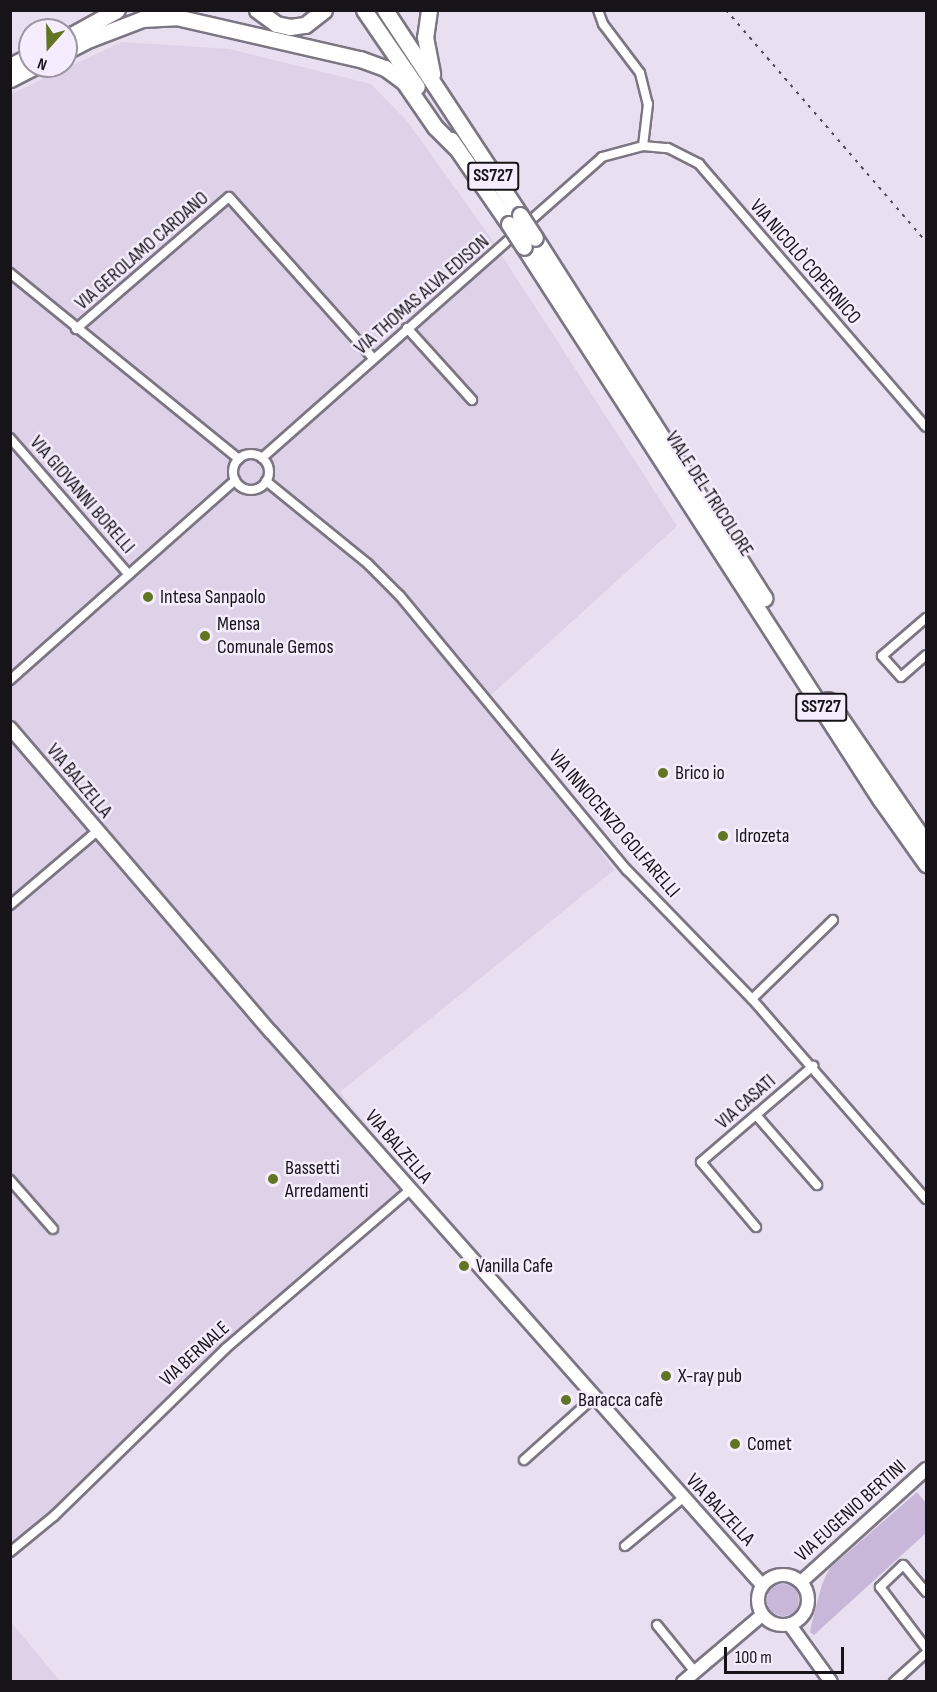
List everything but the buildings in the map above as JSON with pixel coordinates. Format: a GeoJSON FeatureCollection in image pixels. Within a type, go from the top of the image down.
{"type":"FeatureCollection","features":[{"type":"Feature","properties":{"kind":"highway"},"geometry":{"type":"LineString","coordinates":[[78,31],[117,10]]}},
{"type":"Feature","properties":{"kind":"highway"},"geometry":{"type":"LineString","coordinates":[[78,45],[141,10]]}},
{"type":"Feature","properties":{"kind":"highway"},"geometry":{"type":"LineString","coordinates":[[257,10],[276,24],[290,27],[305,25],[324,10]]}},
{"type":"Feature","properties":{"kind":"highway"},"geometry":{"type":"LineString","coordinates":[[364,10],[461,142]]}},
{"type":"Feature","properties":{"kind":"highway"},"geometry":{"type":"LineString","coordinates":[[385,10],[461,142]]}},
{"type":"Feature","properties":{"kind":"highway"},"geometry":{"type":"LineString","coordinates":[[429,10],[425,37],[428,62],[461,142]]}},
{"type":"Feature","properties":{"kind":"highway"},"geometry":{"type":"LineString","coordinates":[[90,39],[142,19],[176,17],[360,59],[385,68],[404,82],[435,127],[461,142]]}},
{"type":"Feature","properties":{"kind":"highway","name":"VIALE DEL TRICOLORE"},"geometry":{"type":"LineString","coordinates":[[461,142],[529,242],[711,526],[927,843]]}},
{"type":"Feature","properties":{"kind":"highway","name":"VIALE DEL TRICOLORE"},"geometry":{"type":"LineString","coordinates":[[724,545],[880,800],[927,864]]}},
{"type":"Feature","properties":{"kind":"street"},"geometry":{"type":"LineString","coordinates":[[598,10],[603,24],[640,73],[648,104],[643,146]]}},
{"type":"Feature","properties":{"kind":"street","name":"VIA NICOLÒ COPERNICO"},"geometry":{"type":"LineString","coordinates":[[602,157],[643,146],[668,148],[699,164],[927,427]]}},
{"type":"Feature","properties":{"kind":"street","name":"VIA THOMAS ALVA EDISON"},"geometry":{"type":"LineString","coordinates":[[262,458],[602,157]]}},
{"type":"Feature","properties":{"kind":"street","name":"VIA GEROLAMO CARDANO"},"geometry":{"type":"LineString","coordinates":[[76,329],[229,197],[373,358]]}},
{"type":"Feature","properties":{"kind":"street"},"geometry":{"type":"LineString","coordinates":[[10,273],[76,329],[239,459]]}},
{"type":"Feature","properties":{"kind":"street"},"geometry":{"type":"LineString","coordinates":[[407,328],[472,400]]}},
{"type":"Feature","properties":{"kind":"street","name":"VIA GIOVANNI BORELLI"},"geometry":{"type":"LineString","coordinates":[[10,438],[129,575]]}},
{"type":"Feature","properties":{"kind":"street"},"geometry":{"type":"LineString","coordinates":[[248,454],[262,458],[269,471],[266,481],[253,490],[235,480],[234,469],[239,459],[248,454]]}},
{"type":"Feature","properties":{"kind":"street"},"geometry":{"type":"LineString","coordinates":[[10,680],[235,480]]}},
{"type":"Feature","properties":{"kind":"street","name":"VIA INNOCENZO GOLFARELLI"},"geometry":{"type":"LineString","coordinates":[[266,481],[368,564],[400,596],[627,870],[752,999],[927,1199]]}},
{"type":"Feature","properties":{"kind":"street"},"geometry":{"type":"LineString","coordinates":[[927,618],[882,656],[901,677],[927,655]]}},
{"type":"Feature","properties":{"kind":"street","name":"VIA BALZELLA"},"geometry":{"type":"LineString","coordinates":[[10,728],[96,831],[410,1190],[762,1585]]}},
{"type":"Feature","properties":{"kind":"street"},"geometry":{"type":"LineString","coordinates":[[10,905],[96,831]]}},
{"type":"Feature","properties":{"kind":"street"},"geometry":{"type":"LineString","coordinates":[[752,999],[833,920]]}},
{"type":"Feature","properties":{"kind":"street","name":"VIA CASATI"},"geometry":{"type":"LineString","coordinates":[[756,1227],[701,1162],[813,1066]]}},
{"type":"Feature","properties":{"kind":"street"},"geometry":{"type":"LineString","coordinates":[[756,1115],[817,1185]]}},
{"type":"Feature","properties":{"kind":"street"},"geometry":{"type":"LineString","coordinates":[[10,1180],[53,1229]]}},
{"type":"Feature","properties":{"kind":"street","name":"VIA BERNALE"},"geometry":{"type":"LineString","coordinates":[[10,1552],[54,1515],[225,1349],[410,1190]]}},
{"type":"Feature","properties":{"kind":"street"},"geometry":{"type":"LineString","coordinates":[[524,1460],[593,1398]]}},
{"type":"Feature","properties":{"kind":"street","name":"VIA EUGENIO BERTINI"},"geometry":{"type":"LineString","coordinates":[[801,1582],[927,1469]]}},
{"type":"Feature","properties":{"kind":"street"},"geometry":{"type":"LineString","coordinates":[[625,1546],[683,1498]]}},
{"type":"Feature","properties":{"kind":"street"},"geometry":{"type":"LineString","coordinates":[[927,1592],[903,1565],[880,1587],[927,1647]]}},
{"type":"Feature","properties":{"kind":"street"},"geometry":{"type":"LineString","coordinates":[[776,1576],[801,1582],[806,1589],[808,1606],[804,1615],[790,1625],[774,1624],[762,1615],[758,1600],[762,1585],[776,1576]]}},
{"type":"Feature","properties":{"kind":"street"},"geometry":{"type":"LineString","coordinates":[[683,1682],[762,1615]]}},
{"type":"Feature","properties":{"kind":"street"},"geometry":{"type":"LineString","coordinates":[[657,1625],[695,1672]]}},
{"type":"Feature","properties":{"kind":"street"},"geometry":{"type":"LineString","coordinates":[[790,1625],[831,1682]]}},
{"type":"Feature","properties":{"kind":"street"},"geometry":{"type":"LineString","coordinates":[[894,1682],[927,1653]]}},
{"type":"Feature","properties":{"kind":"shaded area"},"geometry":{"type":"Polygon","coordinates":[[[122,42],[230,49],[371,84],[407,121],[488,234],[677,526],[490,696],[614,870],[340,1092],[414,1186],[11,1552],[11,94],[45,78],[78,78],[78,63],[122,42]]]}},
{"type":"Feature","properties":{"kind":"shaded area"},"geometry":{"type":"Polygon","coordinates":[[[917,1492],[926,1503],[926,1533],[814,1635],[810,1632],[812,1622],[822,1584],[830,1568],[917,1492]]]}},
{"type":"Feature","properties":{"kind":"shaded area"},"geometry":{"type":"Polygon","coordinates":[[[783,1584],[794,1589],[799,1600],[794,1611],[783,1616],[772,1611],[767,1600],[772,1589],[783,1584]]]}},
{"type":"Feature","properties":{"kind":"shaded area"},"geometry":{"type":"Polygon","coordinates":[[[11,1622],[60,1681],[11,1681],[11,1622]]]}},
{"type":"Feature","properties":{"kind":"railway"},"geometry":{"type":"LineString","coordinates":[[726,10],[926,242]]}},
{"type":"Feature","properties":{"kind":"place","name":"Intesa Sanpaolo"},"geometry":{"type":"Point","coordinates":[148,597]}},
{"type":"Feature","properties":{"kind":"place","name":"Mensa Comunale Gemos"},"geometry":{"type":"Point","coordinates":[205,636]}},
{"type":"Feature","properties":{"kind":"place","name":"Brico io"},"geometry":{"type":"Point","coordinates":[663,773]}},
{"type":"Feature","properties":{"kind":"place","name":"Idrozeta"},"geometry":{"type":"Point","coordinates":[723,836]}},
{"type":"Feature","properties":{"kind":"place","name":"Bassetti Arredamenti"},"geometry":{"type":"Point","coordinates":[273,1179]}},
{"type":"Feature","properties":{"kind":"place","name":"Vanilla Cafe"},"geometry":{"type":"Point","coordinates":[464,1266]}},
{"type":"Feature","properties":{"kind":"place","name":"X-ray pub"},"geometry":{"type":"Point","coordinates":[666,1376]}},
{"type":"Feature","properties":{"kind":"place","name":"Baracca cafè"},"geometry":{"type":"Point","coordinates":[566,1400]}},
{"type":"Feature","properties":{"kind":"place","name":"Comet"},"geometry":{"type":"Point","coordinates":[735,1444]}}]}
